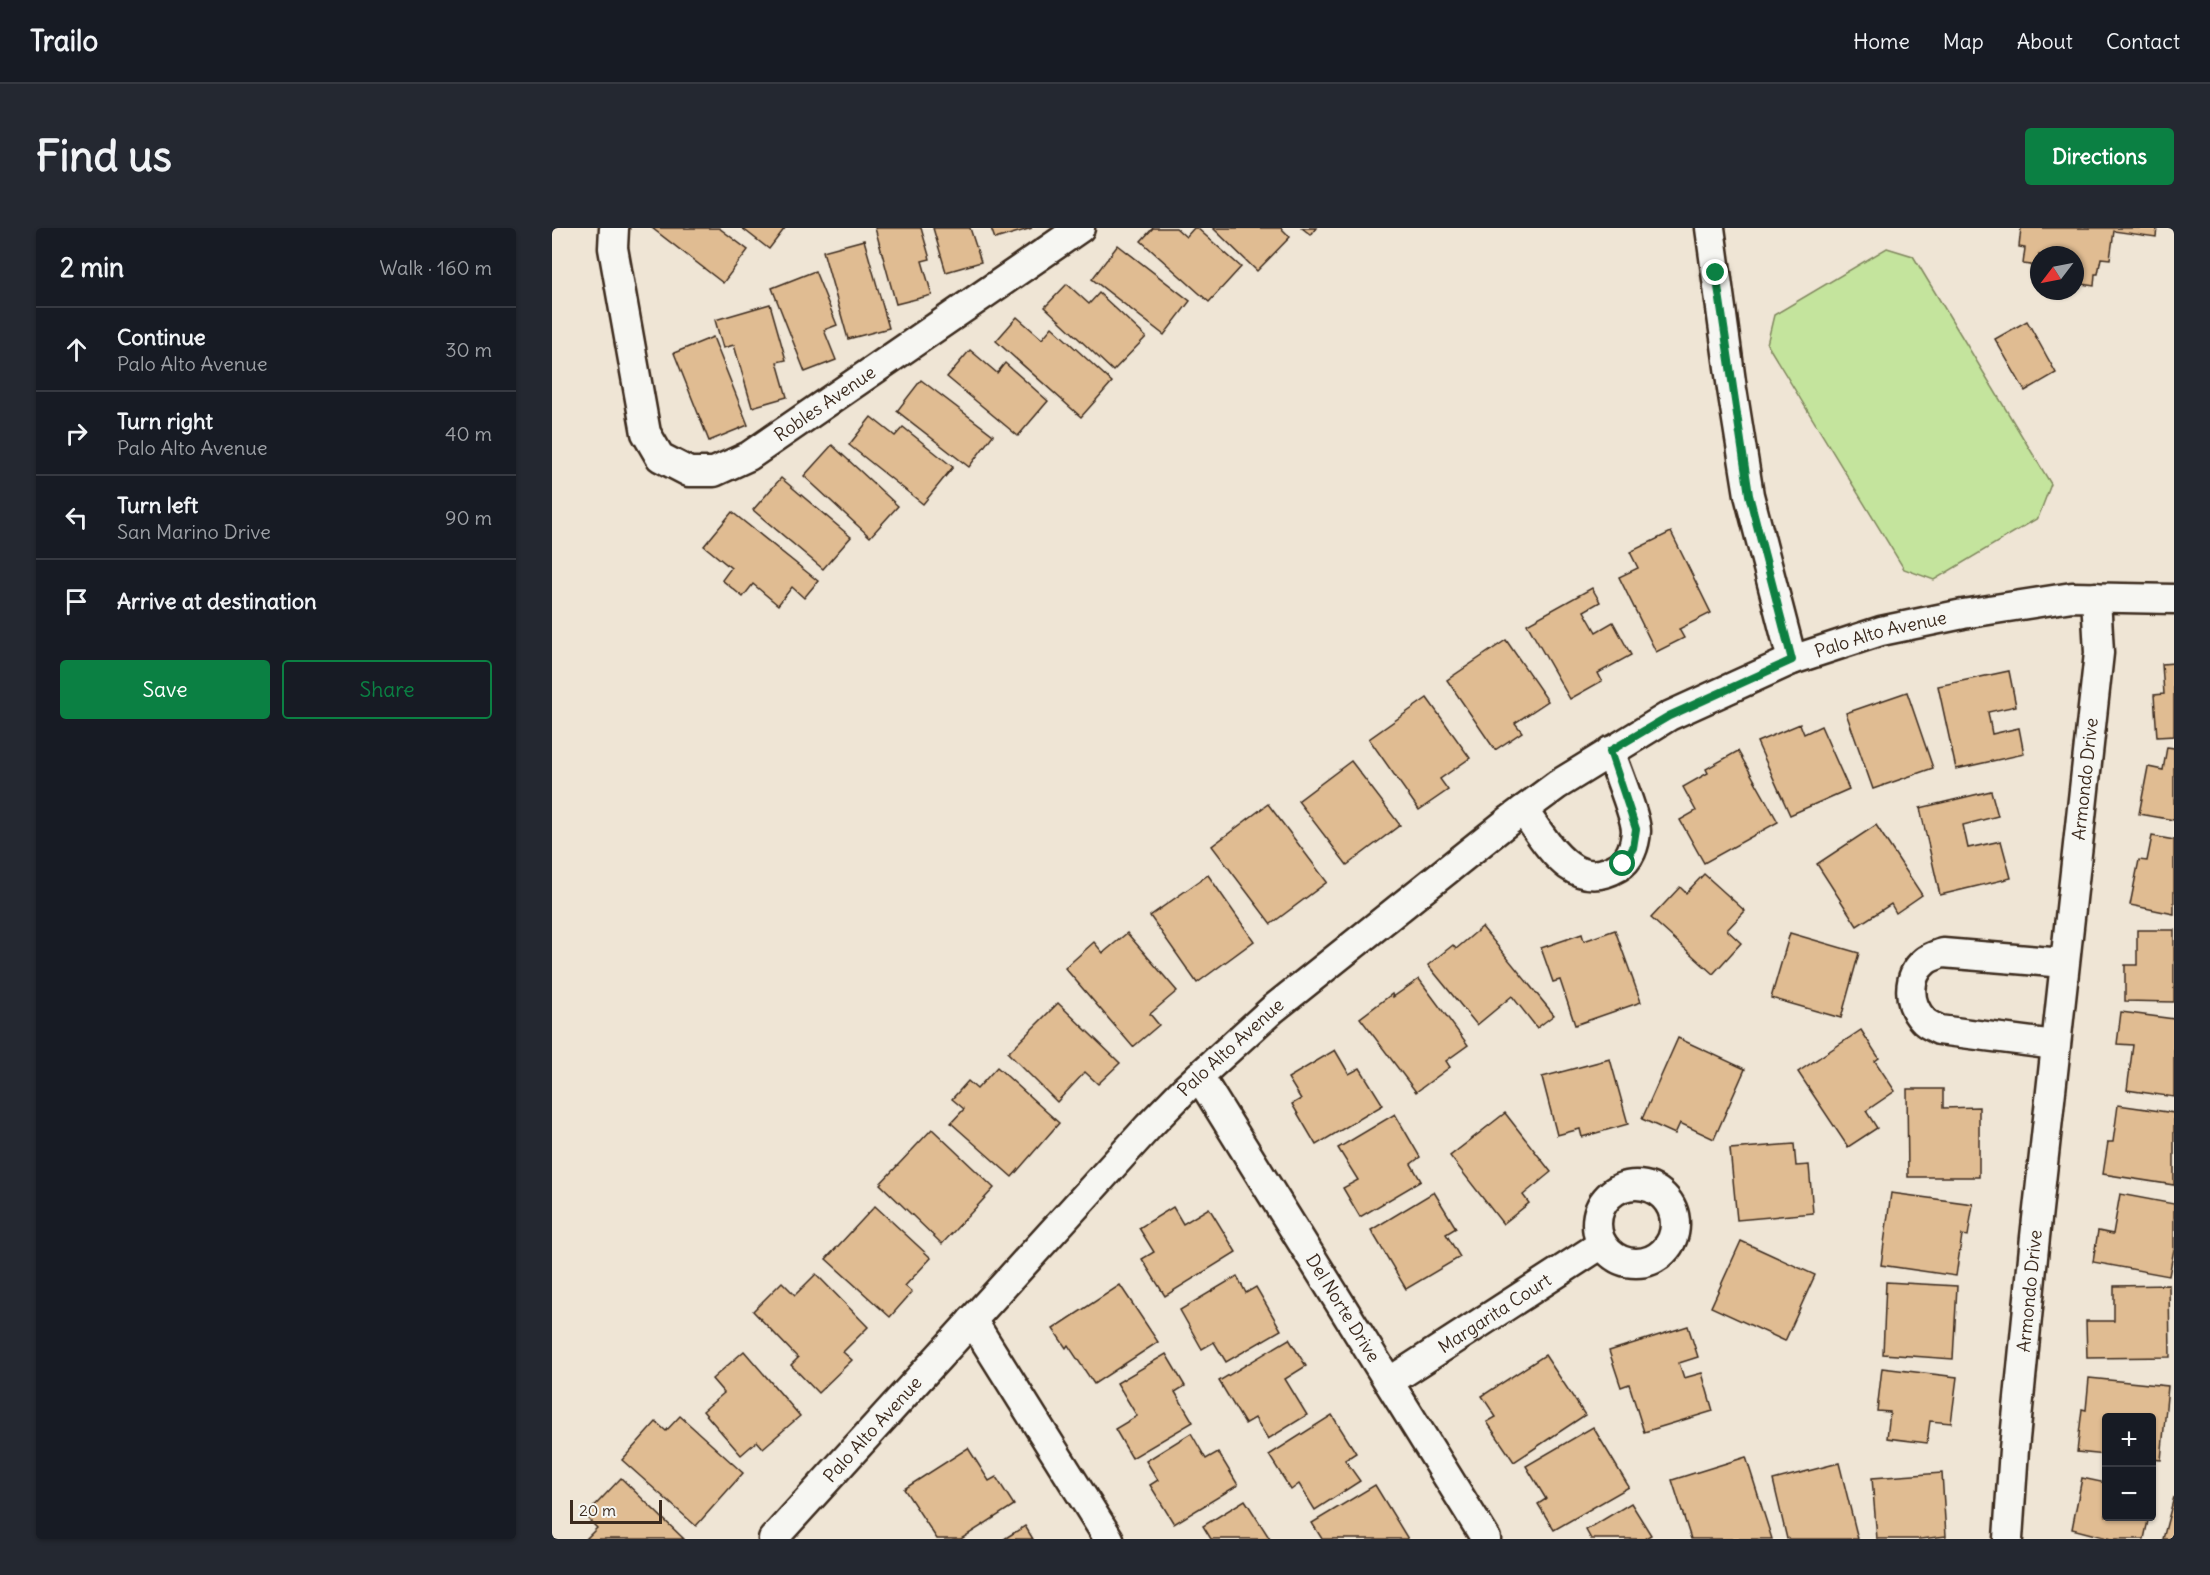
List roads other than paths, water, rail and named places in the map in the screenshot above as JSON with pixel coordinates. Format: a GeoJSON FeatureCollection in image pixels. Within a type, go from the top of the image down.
{"type":"FeatureCollection","features":[{"type":"Feature","properties":{"kind":"street","name":"Robles Avenue"},"geometry":{"type":"LineString","coordinates":[[614,228],[613,248],[646,433],[660,457],[689,472],[714,472],[749,456],[1080,228]]}},
{"type":"Feature","properties":{"kind":"street"},"geometry":{"type":"LineString","coordinates":[[1710,228],[1749,495],[1792,660]]}},
{"type":"Feature","properties":{"kind":"street","name":"Palo Alto Avenue"},"geometry":{"type":"LineString","coordinates":[[773,1539],[1148,1127],[1199,1076],[1273,1009],[1522,810],[1557,785],[1669,716],[1792,660],[1881,631],[1964,614],[2072,597],[2174,599]]}},
{"type":"Feature","properties":{"kind":"street","name":"Armondo Drive"},"geometry":{"type":"LineString","coordinates":[[2008,1539],[2014,1449],[2055,1045],[2099,653],[2096,597]]}},
{"type":"Feature","properties":{"kind":"street"},"geometry":{"type":"LineString","coordinates":[[1522,810],[1569,868],[1587,875],[1606,874],[1623,864],[1633,848],[1636,829],[1610,751]]}},
{"type":"Feature","properties":{"kind":"street"},"geometry":{"type":"LineString","coordinates":[[2055,1045],[1939,1030],[1924,1022],[1914,1007],[1911,990],[1915,973],[1927,960],[1943,953],[2064,963]]}},
{"type":"Feature","properties":{"kind":"street","name":"Del Norte Drive"},"geometry":{"type":"LineString","coordinates":[[1199,1076],[1486,1539]]}},
{"type":"Feature","properties":{"kind":"street","name":"Margarita Court"},"geometry":{"type":"LineString","coordinates":[[1389,1382],[1602,1245]]}},
{"type":"Feature","properties":{"kind":"street"},"geometry":{"type":"LineString","coordinates":[[972,1320],[1109,1539]]}}]}
